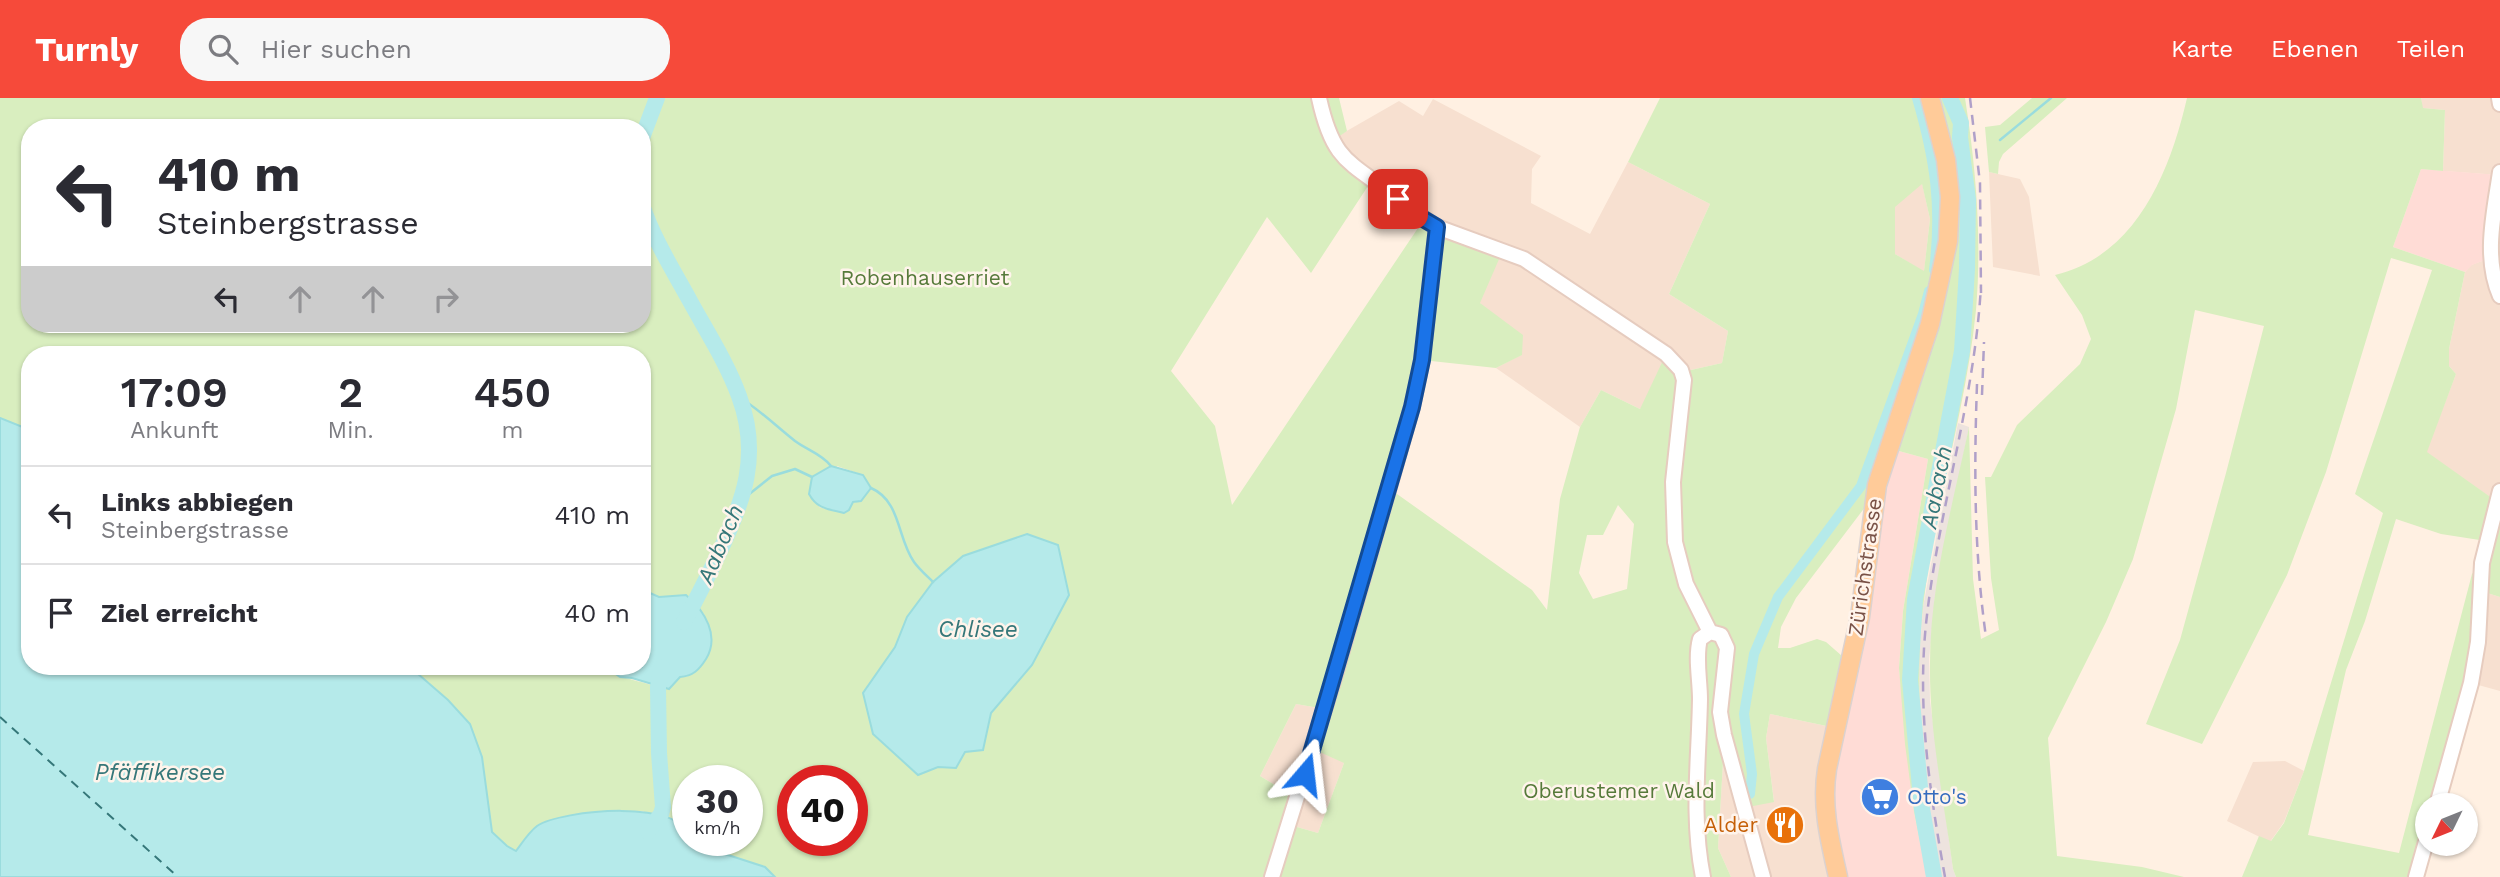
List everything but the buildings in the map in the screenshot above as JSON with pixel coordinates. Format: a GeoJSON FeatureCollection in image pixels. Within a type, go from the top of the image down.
{"type":"FeatureCollection","features":[{"type":"Feature","properties":{"kind":"main road","name":"Zürichstrasse"},"geometry":{"type":"LineString","coordinates":[[1838,877],[1826,819],[1824,792],[1827,769],[1860,617],[1871,518],[1879,477],[1922,354],[1945,262],[1950,218],[1948,177],[1943,144],[1930,98]]}},
{"type":"Feature","properties":{"kind":"street"},"geometry":{"type":"LineString","coordinates":[[1319,98],[1324,120],[1339,153],[1415,214],[1437,227],[1524,259],[1666,354],[1681,370],[1684,380],[1673,482],[1675,542],[1686,584],[1710,632],[1721,635],[1727,648],[1720,712],[1763,877]]}},
{"type":"Feature","properties":{"kind":"street"},"geometry":{"type":"LineString","coordinates":[[2499,98],[2500,104]]}},
{"type":"Feature","properties":{"kind":"street"},"geometry":{"type":"LineString","coordinates":[[2500,172],[2490,258],[2500,296]]}},
{"type":"Feature","properties":{"kind":"street"},"geometry":{"type":"LineString","coordinates":[[1272,877],[1335,676],[1412,407],[1422,360],[1437,227]]}},
{"type":"Feature","properties":{"kind":"street"},"geometry":{"type":"LineString","coordinates":[[2440,793],[2471,684],[2478,642],[2482,563],[2500,491]]}},
{"type":"Feature","properties":{"kind":"street"},"geometry":{"type":"LineString","coordinates":[[1703,877],[1695,819],[1700,697],[1699,648],[1700,639],[1710,632]]}},
{"type":"Feature","properties":{"kind":"street"},"geometry":{"type":"LineString","coordinates":[[2416,877],[2422,856]]}},
{"type":"Feature","properties":{"kind":"shaded area"},"geometry":{"type":"Polygon","coordinates":[[[2421,98],[2500,98],[2500,213],[2499,175],[2443,171],[2445,110],[2422,108],[2421,98]]]}},
{"type":"Feature","properties":{"kind":"shaded area"},"geometry":{"type":"Polygon","coordinates":[[[1433,99],[1541,156],[1532,169],[1531,203],[1590,234],[1628,162],[1710,204],[1669,294],[1728,331],[1722,363],[1682,372],[1640,409],[1601,390],[1580,427],[1496,368],[1521,355],[1480,303],[1437,227],[1331,140],[1399,101],[1423,116],[1433,99]]]}},
{"type":"Feature","properties":{"kind":"shaded area"},"geometry":{"type":"Polygon","coordinates":[[[2421,169],[2500,175],[2490,258],[2472,265],[2465,272],[2393,247],[2421,169]]]}},
{"type":"Feature","properties":{"kind":"shaded area"},"geometry":{"type":"Polygon","coordinates":[[[1989,172],[2020,179],[2029,197],[2040,276],[1993,267],[1989,172]]]}},
{"type":"Feature","properties":{"kind":"shaded area"},"geometry":{"type":"Polygon","coordinates":[[[1922,183],[1930,219],[1924,272],[1895,254],[1895,206],[1922,183]]]}},
{"type":"Feature","properties":{"kind":"shaded area"},"geometry":{"type":"Polygon","coordinates":[[[2490,258],[2500,286],[2500,491],[2497,502],[2426,452],[2456,374],[2449,366],[2449,349],[2465,272],[2471,265],[2490,258]]]}},
{"type":"Feature","properties":{"kind":"shaded area"},"geometry":{"type":"Polygon","coordinates":[[[1958,423],[1969,427],[1935,597],[1929,659],[1930,701],[1956,877],[1939,877],[1920,739],[1919,659],[1923,607],[1958,423]]]}},
{"type":"Feature","properties":{"kind":"shaded area"},"geometry":{"type":"Polygon","coordinates":[[[1888,448],[1928,459],[1903,611],[1899,668],[1914,812],[1927,877],[1838,877],[1826,819],[1888,448]]]}},
{"type":"Feature","properties":{"kind":"shaded area"},"geometry":{"type":"Polygon","coordinates":[[[2481,591],[2500,597],[2500,691],[2471,683],[2481,591]]]}},
{"type":"Feature","properties":{"kind":"shaded area"},"geometry":{"type":"Polygon","coordinates":[[[1296,704],[1319,708],[1344,763],[1318,833],[1290,825],[1293,796],[1260,776],[1296,704]]]}},
{"type":"Feature","properties":{"kind":"shaded area"},"geometry":{"type":"Polygon","coordinates":[[[1770,714],[1836,728],[1838,877],[1731,877],[1718,848],[1723,762],[1730,761],[1774,801],[1766,738],[1770,714]]]}},
{"type":"Feature","properties":{"kind":"shaded area"},"geometry":{"type":"Polygon","coordinates":[[[2285,761],[2304,771],[2284,822],[2270,842],[2227,821],[2253,762],[2285,761]]]}},
{"type":"Feature","properties":{"kind":"green space"},"geometry":{"type":"Polygon","coordinates":[[[0,98],[1339,98],[1347,131],[1332,141],[1415,214],[1503,250],[1480,303],[1523,335],[1522,355],[1496,368],[1422,360],[1390,489],[1532,590],[1547,610],[1560,499],[1580,427],[1601,390],[1640,409],[1666,354],[1682,372],[1722,363],[1728,331],[1669,294],[1710,204],[1628,162],[1660,98],[1965,98],[1977,204],[1976,310],[1965,385],[1928,570],[1920,642],[1922,743],[1939,877],[1927,877],[1914,812],[1899,668],[1903,611],[1928,459],[1888,448],[1875,494],[1796,598],[1781,627],[1778,648],[1790,648],[1817,639],[1826,642],[1850,663],[1836,728],[1770,714],[1766,738],[1774,802],[1743,808],[1730,762],[1723,762],[1718,848],[1731,877],[775,877],[765,867],[731,856],[763,856],[763,765],[672,765],[672,823],[642,811],[614,811],[556,819],[537,826],[516,851],[507,846],[492,832],[482,757],[470,724],[419,675],[620,675],[658,687],[689,676],[707,623],[704,614],[686,595],[659,597],[651,593],[651,346],[21,346],[21,426],[0,418],[0,98]],[[1922,184],[1895,207],[1895,254],[1924,271],[1930,219],[1922,184]],[[1368,186],[1311,273],[1267,217],[1171,371],[1215,426],[1232,505],[1418,228],[1392,203],[1368,186]],[[837,466],[819,507],[826,509],[861,501],[863,475],[837,466]],[[1618,505],[1603,535],[1587,535],[1579,573],[1593,599],[1627,589],[1634,524],[1618,505]],[[1057,545],[907,617],[895,647],[863,693],[874,734],[918,775],[938,767],[956,768],[965,752],[983,750],[991,713],[1032,665],[1069,596],[1057,545]],[[1296,704],[1260,776],[1293,796],[1290,825],[1318,833],[1344,763],[1313,749],[1319,708],[1296,704]]]}},
{"type":"Feature","properties":{"kind":"green space"},"geometry":{"type":"Polygon","coordinates":[[[2032,98],[2067,98],[2003,154],[1998,174],[1989,172],[1985,127],[2000,125],[2032,98]]]}},
{"type":"Feature","properties":{"kind":"green space"},"geometry":{"type":"Polygon","coordinates":[[[2187,98],[2421,98],[2423,108],[2445,110],[2443,171],[2421,169],[2393,247],[2465,272],[2449,349],[2449,366],[2456,374],[2427,452],[2496,501],[2500,491],[2500,597],[2481,591],[2479,627],[2440,793],[2415,793],[2415,856],[2425,856],[2423,877],[2242,877],[2259,836],[2271,841],[2284,823],[2304,771],[2383,513],[2355,494],[2432,270],[2391,258],[2326,472],[2287,575],[2202,744],[2146,724],[2180,640],[2264,326],[2195,310],[2176,409],[2133,559],[2106,622],[2048,738],[2057,856],[2142,867],[2184,877],[1956,877],[1953,869],[1932,715],[1931,633],[1938,574],[1969,427],[1973,579],[1981,639],[1999,630],[1991,578],[1985,477],[1991,477],[2017,425],[2080,364],[2091,339],[2082,315],[2055,275],[2083,265],[2107,250],[2128,230],[2145,207],[2171,154],[2187,98]],[[2396,519],[2365,621],[2346,670],[2308,835],[2399,853],[2472,574],[2482,563],[2486,541],[2441,534],[2396,519]]]}},
{"type":"Feature","properties":{"kind":"water","name":"Pfäffikersee"},"geometry":{"type":"Polygon","coordinates":[[[0,418],[21,426],[21,675],[419,675],[470,724],[482,757],[492,832],[507,846],[516,851],[537,826],[570,815],[646,812],[672,820],[672,856],[731,856],[765,867],[775,877],[0,877],[0,418]]]}},
{"type":"Feature","properties":{"kind":"water"},"geometry":{"type":"Polygon","coordinates":[[[831,466],[863,475],[871,488],[861,501],[853,502],[844,513],[819,506],[809,494],[812,477],[831,466]]]}},
{"type":"Feature","properties":{"kind":"water","name":"Chlisee"},"geometry":{"type":"Polygon","coordinates":[[[1027,534],[1058,545],[1069,595],[1032,665],[991,713],[983,750],[965,752],[956,768],[938,767],[918,775],[873,734],[863,693],[895,647],[907,617],[933,582],[963,556],[1027,534]]]}},
{"type":"Feature","properties":{"kind":"water"},"geometry":{"type":"Polygon","coordinates":[[[651,593],[659,597],[686,595],[704,616],[711,633],[710,650],[703,663],[692,674],[680,677],[669,689],[617,675],[651,675],[651,593]]]}},
{"type":"Feature","properties":{"kind":"waterway","name":"Aabach"},"geometry":{"type":"LineString","coordinates":[[649,119],[657,98]]}},
{"type":"Feature","properties":{"kind":"waterway"},"geometry":{"type":"LineString","coordinates":[[1917,98],[1935,183],[1937,225],[1934,270]]}},
{"type":"Feature","properties":{"kind":"waterway","name":"Aabach"},"geometry":{"type":"LineString","coordinates":[[1934,877],[1922,809],[1910,680],[1915,599],[1962,351],[1968,200],[1960,137],[1961,123],[1950,98]]}},
{"type":"Feature","properties":{"kind":"waterway"},"geometry":{"type":"LineString","coordinates":[[2000,140],[2051,98]]}},
{"type":"Feature","properties":{"kind":"waterway","name":"Aabach"},"geometry":{"type":"LineString","coordinates":[[651,228],[729,372],[739,396],[749,438],[749,458],[742,497],[714,564],[684,622]]}},
{"type":"Feature","properties":{"kind":"waterway"},"geometry":{"type":"LineString","coordinates":[[1750,794],[1752,774],[1744,714],[1754,654],[1778,597],[1861,486],[1929,291]]}},
{"type":"Feature","properties":{"kind":"waterway"},"geometry":{"type":"LineString","coordinates":[[739,397],[831,466]]}},
{"type":"Feature","properties":{"kind":"waterway"},"geometry":{"type":"LineString","coordinates":[[743,499],[772,476],[795,469],[812,477]]}},
{"type":"Feature","properties":{"kind":"waterway"},"geometry":{"type":"LineString","coordinates":[[871,488],[888,502],[916,565],[933,582]]}},
{"type":"Feature","properties":{"kind":"waterway","name":"Aabach"},"geometry":{"type":"LineString","coordinates":[[648,832],[663,807],[658,687],[662,667]]}},
{"type":"Feature","properties":{"kind":"ferry route"},"geometry":{"type":"LineString","coordinates":[[0,717],[178,877]]}},
{"type":"Feature","properties":{"kind":"railway"},"geometry":{"type":"LineString","coordinates":[[1970,98],[1980,183],[1981,293]]}},
{"type":"Feature","properties":{"kind":"railway"},"geometry":{"type":"LineString","coordinates":[[1945,877],[1926,751],[1924,656],[1939,539],[1972,370],[1981,285]]}},
{"type":"Feature","properties":{"kind":"railway"},"geometry":{"type":"LineString","coordinates":[[1982,395],[1984,342]]}},
{"type":"Feature","properties":{"kind":"railway"},"geometry":{"type":"LineString","coordinates":[[1977,384],[1976,510],[1986,637]]}},
{"type":"Feature","properties":{"kind":"place","name":"Otto's"},"geometry":{"type":"Point","coordinates":[1880,797]}},
{"type":"Feature","properties":{"kind":"place","name":"Alder"},"geometry":{"type":"Point","coordinates":[1785,825]}},
{"type":"Feature","properties":{"kind":"route"},"geometry":{"type":"LineString","coordinates":[[1305,774],[1403,444],[1422,360],[1437,227],[1415,214],[1398,199]]}},
{"type":"Feature","properties":{"kind":"park label","name":"Robenhauserriet"},"geometry":{"type":"Point","coordinates":[925,278]}},
{"type":"Feature","properties":{"kind":"park label","name":"Oberustemer Wald"},"geometry":{"type":"Point","coordinates":[1619,791]}}]}
